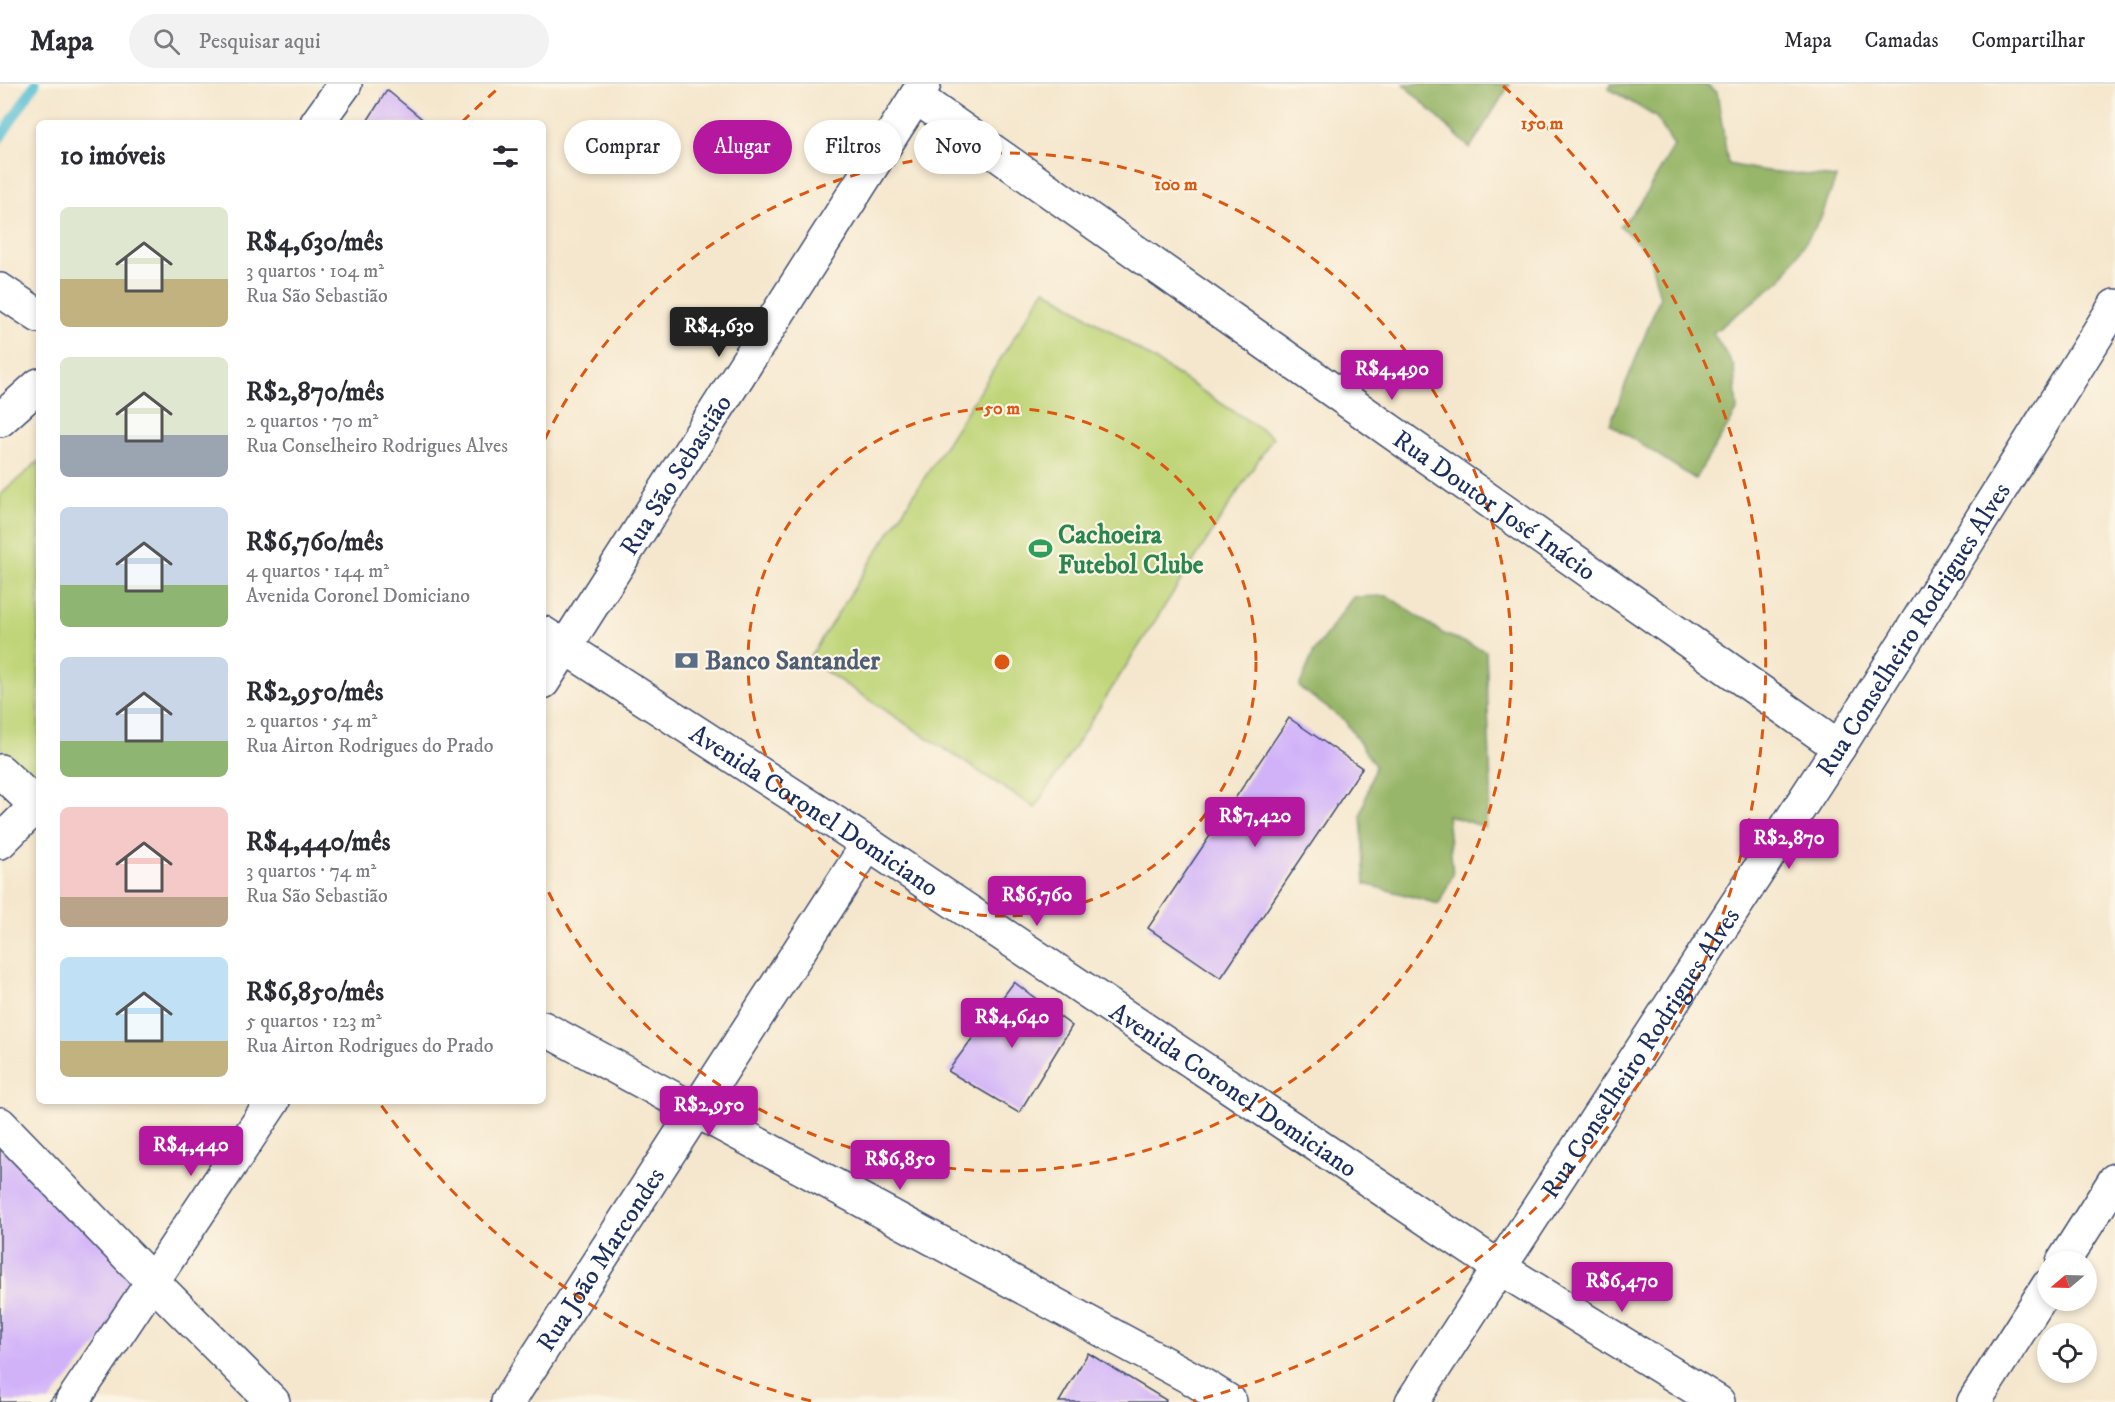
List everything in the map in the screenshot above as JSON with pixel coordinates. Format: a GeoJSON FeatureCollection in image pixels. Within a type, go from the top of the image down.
{"type":"FeatureCollection","features":[{"type":"Feature","properties":{"kind":"street"},"geometry":{"type":"LineString","coordinates":[[319,120],[345,84]]}},
{"type":"Feature","properties":{"kind":"street","name":"Rua São Sebastião"},"geometry":{"type":"LineString","coordinates":[[546,671],[554,640],[920,90]]}},
{"type":"Feature","properties":{"kind":"street","name":"Rua Doutor José Inácio"},"geometry":{"type":"LineString","coordinates":[[920,90],[1839,747]]}},
{"type":"Feature","properties":{"kind":"street"},"geometry":{"type":"LineString","coordinates":[[0,290],[36,314]]}},
{"type":"Feature","properties":{"kind":"street","name":"Rua Conselheiro Rodrigues Alves"},"geometry":{"type":"LineString","coordinates":[[1412,1402],[1839,747],[2115,306]]}},
{"type":"Feature","properties":{"kind":"street"},"geometry":{"type":"LineString","coordinates":[[0,420],[36,388]]}},
{"type":"Feature","properties":{"kind":"street","name":"Avenida Coronel Domiciano"},"geometry":{"type":"LineString","coordinates":[[554,640],[868,844],[1500,1268],[1718,1402]]}},
{"type":"Feature","properties":{"kind":"street"},"geometry":{"type":"LineString","coordinates":[[0,771],[36,803]]}},
{"type":"Feature","properties":{"kind":"street"},"geometry":{"type":"LineString","coordinates":[[0,842],[36,807]]}},
{"type":"Feature","properties":{"kind":"street","name":"Rua João Marcondes"},"geometry":{"type":"LineString","coordinates":[[508,1402],[868,844]]}},
{"type":"Feature","properties":{"kind":"street"},"geometry":{"type":"LineString","coordinates":[[546,1030],[1182,1373],[1230,1402]]}},
{"type":"Feature","properties":{"kind":"street"},"geometry":{"type":"LineString","coordinates":[[72,1402],[271,1104]]}},
{"type":"Feature","properties":{"kind":"street"},"geometry":{"type":"LineString","coordinates":[[0,1124],[273,1402]]}},
{"type":"Feature","properties":{"kind":"street"},"geometry":{"type":"LineString","coordinates":[[2070,1251],[2115,1180]]}},
{"type":"Feature","properties":{"kind":"street"},"geometry":{"type":"LineString","coordinates":[[1974,1402],[2037,1303]]}},
{"type":"Feature","properties":{"kind":"green space"},"geometry":{"type":"Polygon","coordinates":[[[1403,84],[1510,84],[1470,148],[1403,84]]]}},
{"type":"Feature","properties":{"kind":"green space"},"geometry":{"type":"Polygon","coordinates":[[[1611,84],[1704,84],[1717,92],[1728,164],[1759,170],[1836,178],[1821,218],[1782,279],[1713,333],[1734,367],[1737,411],[1695,479],[1610,424],[1660,297],[1649,254],[1620,226],[1639,206],[1674,146],[1656,117],[1608,88],[1611,84]]]}},
{"type":"Feature","properties":{"kind":"green space","name":"Cachoeira Futebol Clube"},"geometry":{"type":"Polygon","coordinates":[[[1045,289],[1273,437],[1035,808],[808,660],[1045,289]]]}},
{"type":"Feature","properties":{"kind":"green space"},"geometry":{"type":"Polygon","coordinates":[[[36,464],[36,773],[33,776],[0,748],[0,495],[36,464]]]}},
{"type":"Feature","properties":{"kind":"green space"},"geometry":{"type":"Polygon","coordinates":[[[1388,596],[1444,634],[1486,651],[1491,790],[1485,827],[1447,815],[1453,874],[1439,904],[1365,884],[1361,814],[1375,766],[1345,721],[1299,687],[1314,651],[1353,597],[1388,596]]]}},
{"type":"Feature","properties":{"kind":"building"},"geometry":{"type":"Polygon","coordinates":[[[387,90],[423,120],[368,120],[387,90]]]}},
{"type":"Feature","properties":{"kind":"building"},"geometry":{"type":"Polygon","coordinates":[[[1289,718],[1362,768],[1221,978],[1148,928],[1289,718]]]}},
{"type":"Feature","properties":{"kind":"building"},"geometry":{"type":"Polygon","coordinates":[[[1014,982],[1072,1026],[1019,1113],[948,1071],[1014,982]]]}},
{"type":"Feature","properties":{"kind":"building"},"geometry":{"type":"Polygon","coordinates":[[[5,1144],[128,1270],[133,1302],[49,1402],[0,1402],[0,1149],[5,1144]]]}},
{"type":"Feature","properties":{"kind":"building"},"geometry":{"type":"Polygon","coordinates":[[[1088,1353],[1166,1400],[1165,1402],[1059,1402],[1088,1353]]]}},
{"type":"Feature","properties":{"kind":"waterway"},"geometry":{"type":"LineString","coordinates":[[0,138],[35,84]]}},
{"type":"Feature","properties":{"kind":"place","name":"Cachoeira Futebol Clube"},"geometry":{"type":"Point","coordinates":[1040,549]}},
{"type":"Feature","properties":{"kind":"place","name":"Banco Santander"},"geometry":{"type":"Point","coordinates":[687,660]}}]}
